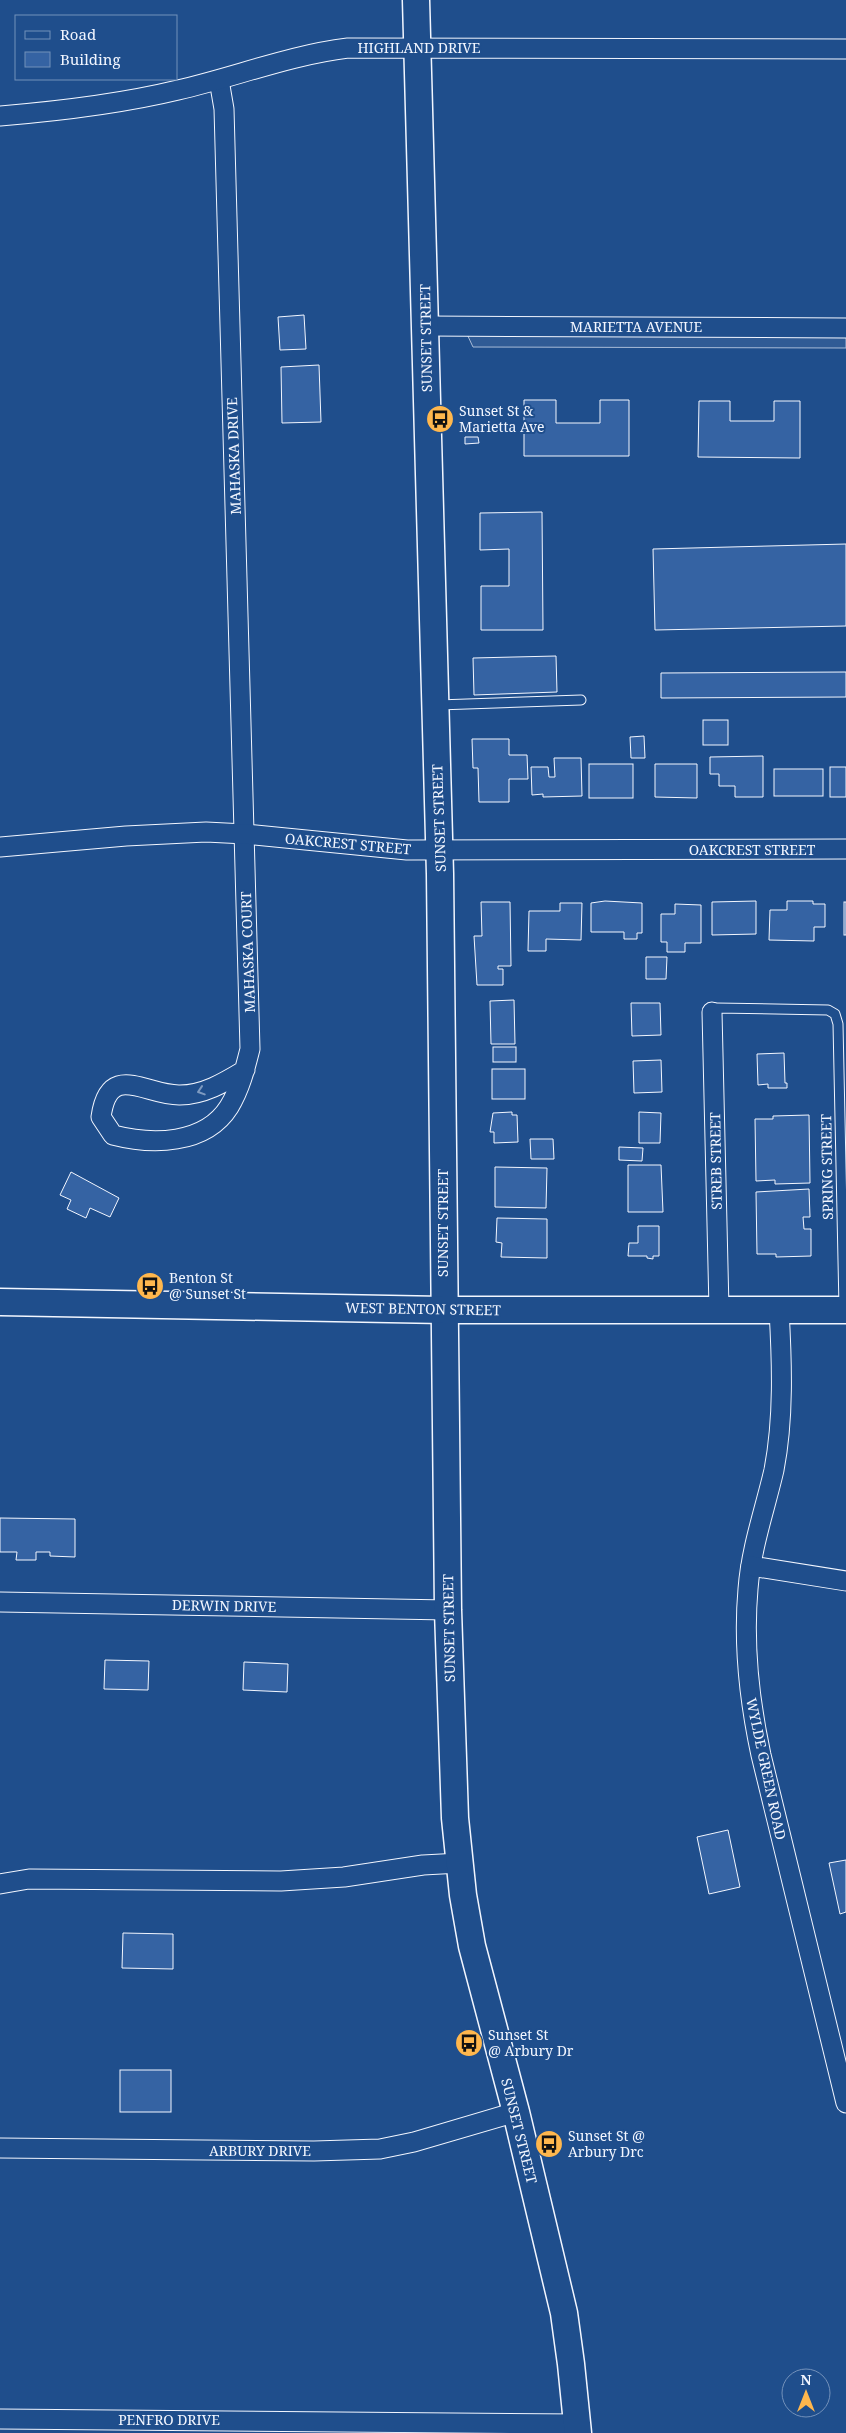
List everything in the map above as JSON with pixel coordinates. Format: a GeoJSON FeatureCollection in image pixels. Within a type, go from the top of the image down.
{"type":"FeatureCollection","features":[{"type":"Feature","properties":{"kind":"street","name":"SUNSET STREET"},"geometry":{"type":"LineString","coordinates":[[416,0],[440,851],[443,1310],[448,1610],[455,1808],[460,1863],[472,1946],[516,2112],[564,2313],[578,2428]]}},
{"type":"Feature","properties":{"kind":"street","name":"HIGHLAND DRIVE"},"geometry":{"type":"LineString","coordinates":[[0,116],[129,100],[219,80],[316,52],[348,48],[846,49]]}},
{"type":"Feature","properties":{"kind":"street","name":"MAHASKA DRIVE"},"geometry":{"type":"LineString","coordinates":[[219,80],[224,118],[245,834]]}},
{"type":"Feature","properties":{"kind":"street","name":"MARIETTA AVENUE"},"geometry":{"type":"LineString","coordinates":[[426,326],[846,328]]}},
{"type":"Feature","properties":{"kind":"street","name":"OAKCREST STREET"},"geometry":{"type":"LineString","coordinates":[[0,847],[166,833],[245,834],[373,848],[440,851],[846,849]]}},
{"type":"Feature","properties":{"kind":"street","name":"MAHASKA COURT"},"geometry":{"type":"LineString","coordinates":[[245,834],[250,1049],[245,1070],[237,1092],[228,1109],[212,1124],[199,1132],[181,1138],[144,1141],[113,1135],[101,1117],[103,1102],[109,1092],[121,1085],[138,1085],[178,1095],[197,1093],[220,1084],[245,1070]]}},
{"type":"Feature","properties":{"kind":"street","name":"STREB STREET"},"geometry":{"type":"LineString","coordinates":[[712,1012],[719,1309]]}},
{"type":"Feature","properties":{"kind":"street","name":"WEST BENTON STREET"},"geometry":{"type":"LineString","coordinates":[[0,1302],[443,1310],[845,1310]]}},
{"type":"Feature","properties":{"kind":"street","name":"WYLDE GREEN ROAD"},"geometry":{"type":"LineString","coordinates":[[779,1310],[781,1392],[778,1440],[774,1468],[751,1566],[746,1616],[746,1669],[750,1706],[846,2103]]}},
{"type":"Feature","properties":{"kind":"street"},"geometry":{"type":"LineString","coordinates":[[751,1566],[846,1581]]}},
{"type":"Feature","properties":{"kind":"street","name":"DERWIN DRIVE"},"geometry":{"type":"LineString","coordinates":[[0,1602],[448,1610]]}},
{"type":"Feature","properties":{"kind":"street"},"geometry":{"type":"LineString","coordinates":[[0,1884],[29,1879],[281,1881],[344,1877],[423,1865],[460,1863]]}},
{"type":"Feature","properties":{"kind":"street","name":"ARBURY DRIVE"},"geometry":{"type":"LineString","coordinates":[[0,2148],[314,2151],[380,2149],[414,2142],[516,2112]]}},
{"type":"Feature","properties":{"kind":"street","name":"PENFRO DRIVE"},"geometry":{"type":"LineString","coordinates":[[0,2418],[578,2428]]}},
{"type":"Feature","properties":{"kind":"lane"},"geometry":{"type":"LineString","coordinates":[[436,705],[581,700]]}},
{"type":"Feature","properties":{"kind":"lane","name":"SPRING STREET"},"geometry":{"type":"LineString","coordinates":[[712,1012],[716,1008],[828,1010],[834,1014],[838,1024],[845,1310]]}},
{"type":"Feature","properties":{"kind":"shaded area"},"geometry":{"type":"Polygon","coordinates":[[[466,332],[846,336],[846,348],[473,347],[466,332]]]}},
{"type":"Feature","properties":{"kind":"building"},"geometry":{"type":"Polygon","coordinates":[[[304,315],[306,349],[280,350],[278,317],[304,315]]]}},
{"type":"Feature","properties":{"kind":"building"},"geometry":{"type":"Polygon","coordinates":[[[319,365],[321,422],[282,423],[281,367],[319,365]]]}},
{"type":"Feature","properties":{"kind":"building"},"geometry":{"type":"Polygon","coordinates":[[[524,400],[556,400],[556,423],[600,423],[600,400],[629,400],[629,456],[524,456],[524,400]]]}},
{"type":"Feature","properties":{"kind":"building"},"geometry":{"type":"Polygon","coordinates":[[[699,401],[730,401],[730,421],[774,421],[774,401],[800,401],[800,458],[698,457],[699,401]]]}},
{"type":"Feature","properties":{"kind":"building"},"geometry":{"type":"Polygon","coordinates":[[[465,437],[478,437],[479,443],[465,444],[465,437]]]}},
{"type":"Feature","properties":{"kind":"building"},"geometry":{"type":"Polygon","coordinates":[[[542,512],[543,630],[481,630],[481,586],[509,586],[509,549],[480,550],[480,513],[542,512]]]}},
{"type":"Feature","properties":{"kind":"building"},"geometry":{"type":"Polygon","coordinates":[[[846,544],[846,626],[655,630],[653,549],[846,544]]]}},
{"type":"Feature","properties":{"kind":"building"},"geometry":{"type":"Polygon","coordinates":[[[556,656],[557,692],[474,695],[473,658],[556,656]]]}},
{"type":"Feature","properties":{"kind":"building"},"geometry":{"type":"Polygon","coordinates":[[[846,672],[846,697],[661,698],[661,673],[846,672]]]}},
{"type":"Feature","properties":{"kind":"building"},"geometry":{"type":"Polygon","coordinates":[[[703,720],[728,720],[728,745],[703,745],[703,720]]]}},
{"type":"Feature","properties":{"kind":"building"},"geometry":{"type":"Polygon","coordinates":[[[644,736],[645,758],[631,758],[630,737],[644,736]]]}},
{"type":"Feature","properties":{"kind":"building"},"geometry":{"type":"Polygon","coordinates":[[[472,739],[509,739],[509,755],[527,755],[528,779],[509,779],[509,802],[479,802],[478,768],[473,768],[472,739]]]}},
{"type":"Feature","properties":{"kind":"building"},"geometry":{"type":"Polygon","coordinates":[[[763,756],[763,797],[735,797],[735,786],[719,786],[719,774],[710,774],[710,757],[763,756]]]}},
{"type":"Feature","properties":{"kind":"building"},"geometry":{"type":"Polygon","coordinates":[[[554,758],[581,758],[582,796],[543,797],[543,794],[532,795],[531,767],[548,767],[549,777],[555,777],[554,758]]]}},
{"type":"Feature","properties":{"kind":"building"},"geometry":{"type":"Polygon","coordinates":[[[589,764],[633,764],[633,798],[589,798],[589,764]]]}},
{"type":"Feature","properties":{"kind":"building"},"geometry":{"type":"Polygon","coordinates":[[[655,764],[697,764],[697,798],[655,797],[655,764]]]}},
{"type":"Feature","properties":{"kind":"building"},"geometry":{"type":"Polygon","coordinates":[[[830,767],[846,767],[846,797],[830,797],[830,767]]]}},
{"type":"Feature","properties":{"kind":"building"},"geometry":{"type":"Polygon","coordinates":[[[774,769],[823,769],[823,796],[774,796],[774,769]]]}},
{"type":"Feature","properties":{"kind":"building"},"geometry":{"type":"Polygon","coordinates":[[[605,901],[642,903],[642,933],[637,933],[637,939],[624,939],[624,932],[591,932],[591,903],[605,901]]]}},
{"type":"Feature","properties":{"kind":"building"},"geometry":{"type":"Polygon","coordinates":[[[756,901],[756,934],[712,935],[712,902],[756,901]]]}},
{"type":"Feature","properties":{"kind":"building"},"geometry":{"type":"Polygon","coordinates":[[[787,901],[813,901],[813,904],[825,904],[825,927],[814,927],[814,941],[769,940],[770,910],[787,910],[787,901]]]}},
{"type":"Feature","properties":{"kind":"building"},"geometry":{"type":"Polygon","coordinates":[[[481,902],[510,902],[511,966],[498,966],[498,969],[503,969],[503,985],[477,985],[474,936],[482,936],[481,902]]]}},
{"type":"Feature","properties":{"kind":"building"},"geometry":{"type":"Polygon","coordinates":[[[844,902],[846,902],[846,935],[844,935],[844,902]]]}},
{"type":"Feature","properties":{"kind":"building"},"geometry":{"type":"Polygon","coordinates":[[[560,903],[582,903],[581,940],[546,939],[546,951],[528,951],[529,911],[560,911],[560,903]]]}},
{"type":"Feature","properties":{"kind":"building"},"geometry":{"type":"Polygon","coordinates":[[[675,904],[701,905],[701,943],[685,943],[685,952],[667,952],[667,942],[661,942],[661,914],[675,914],[675,904]]]}},
{"type":"Feature","properties":{"kind":"building"},"geometry":{"type":"Polygon","coordinates":[[[646,957],[667,957],[666,979],[646,979],[646,957]]]}},
{"type":"Feature","properties":{"kind":"building"},"geometry":{"type":"Polygon","coordinates":[[[514,1000],[515,1044],[491,1044],[490,1001],[514,1000]]]}},
{"type":"Feature","properties":{"kind":"building"},"geometry":{"type":"Polygon","coordinates":[[[631,1003],[660,1003],[661,1035],[632,1036],[631,1003]]]}},
{"type":"Feature","properties":{"kind":"building"},"geometry":{"type":"Polygon","coordinates":[[[493,1047],[516,1047],[516,1062],[493,1062],[493,1047]]]}},
{"type":"Feature","properties":{"kind":"building"},"geometry":{"type":"Polygon","coordinates":[[[784,1053],[785,1083],[787,1083],[787,1088],[768,1088],[768,1084],[758,1085],[757,1054],[784,1053]]]}},
{"type":"Feature","properties":{"kind":"building"},"geometry":{"type":"Polygon","coordinates":[[[661,1060],[662,1092],[634,1093],[633,1061],[661,1060]]]}},
{"type":"Feature","properties":{"kind":"building"},"geometry":{"type":"Polygon","coordinates":[[[492,1069],[525,1069],[525,1099],[492,1099],[492,1069]]]}},
{"type":"Feature","properties":{"kind":"building"},"geometry":{"type":"Polygon","coordinates":[[[512,1112],[512,1115],[517,1115],[518,1142],[494,1143],[494,1132],[490,1132],[493,1113],[512,1112]]]}},
{"type":"Feature","properties":{"kind":"building"},"geometry":{"type":"Polygon","coordinates":[[[639,1112],[661,1113],[660,1143],[639,1143],[639,1112]]]}},
{"type":"Feature","properties":{"kind":"building"},"geometry":{"type":"Polygon","coordinates":[[[809,1115],[810,1183],[775,1184],[775,1180],[756,1181],[755,1119],[773,1119],[773,1116],[809,1115]]]}},
{"type":"Feature","properties":{"kind":"building"},"geometry":{"type":"Polygon","coordinates":[[[530,1139],[553,1139],[554,1159],[531,1159],[530,1139]]]}},
{"type":"Feature","properties":{"kind":"building"},"geometry":{"type":"Polygon","coordinates":[[[619,1147],[643,1148],[642,1161],[619,1160],[619,1147]]]}},
{"type":"Feature","properties":{"kind":"building"},"geometry":{"type":"Polygon","coordinates":[[[628,1165],[661,1165],[663,1212],[628,1212],[628,1165]]]}},
{"type":"Feature","properties":{"kind":"building"},"geometry":{"type":"Polygon","coordinates":[[[495,1167],[547,1168],[546,1208],[495,1207],[495,1167]]]}},
{"type":"Feature","properties":{"kind":"building"},"geometry":{"type":"Polygon","coordinates":[[[71,1172],[119,1198],[110,1217],[90,1208],[86,1218],[67,1209],[71,1200],[60,1195],[71,1172]]]}},
{"type":"Feature","properties":{"kind":"building"},"geometry":{"type":"Polygon","coordinates":[[[809,1189],[810,1217],[803,1217],[804,1229],[811,1229],[811,1256],[776,1257],[776,1254],[757,1254],[756,1192],[809,1189]]]}},
{"type":"Feature","properties":{"kind":"building"},"geometry":{"type":"Polygon","coordinates":[[[497,1218],[547,1219],[547,1258],[501,1257],[502,1243],[496,1242],[497,1218]]]}},
{"type":"Feature","properties":{"kind":"building"},"geometry":{"type":"Polygon","coordinates":[[[638,1226],[659,1226],[659,1256],[653,1256],[653,1259],[647,1258],[647,1256],[628,1256],[629,1243],[638,1243],[638,1226]]]}},
{"type":"Feature","properties":{"kind":"building"},"geometry":{"type":"Polygon","coordinates":[[[0,1518],[75,1519],[75,1557],[50,1556],[50,1552],[36,1552],[36,1560],[16,1560],[17,1552],[0,1552],[0,1518]]]}},
{"type":"Feature","properties":{"kind":"building"},"geometry":{"type":"Polygon","coordinates":[[[105,1660],[149,1661],[148,1690],[104,1689],[105,1660]]]}},
{"type":"Feature","properties":{"kind":"building"},"geometry":{"type":"Polygon","coordinates":[[[244,1662],[288,1664],[287,1692],[243,1690],[244,1662]]]}},
{"type":"Feature","properties":{"kind":"building"},"geometry":{"type":"Polygon","coordinates":[[[728,1830],[740,1887],[709,1894],[697,1837],[728,1830]]]}},
{"type":"Feature","properties":{"kind":"building"},"geometry":{"type":"Polygon","coordinates":[[[846,1860],[846,1912],[840,1914],[829,1863],[846,1860]]]}},
{"type":"Feature","properties":{"kind":"building"},"geometry":{"type":"Polygon","coordinates":[[[123,1933],[173,1934],[173,1969],[122,1968],[123,1933]]]}},
{"type":"Feature","properties":{"kind":"building"},"geometry":{"type":"Polygon","coordinates":[[[120,2070],[171,2070],[171,2112],[120,2112],[120,2070]]]}},
{"type":"Feature","properties":{"kind":"place","name":"Sunset St & Marietta Ave"},"geometry":{"type":"Point","coordinates":[440,419]}},
{"type":"Feature","properties":{"kind":"place","name":"Benton St @ Sunset St"},"geometry":{"type":"Point","coordinates":[150,1286]}},
{"type":"Feature","properties":{"kind":"place","name":"Sunset St @ Arbury Dr"},"geometry":{"type":"Point","coordinates":[469,2043]}},
{"type":"Feature","properties":{"kind":"place","name":"Sunset St @ Arbury Drc"},"geometry":{"type":"Point","coordinates":[549,2144]}}]}
